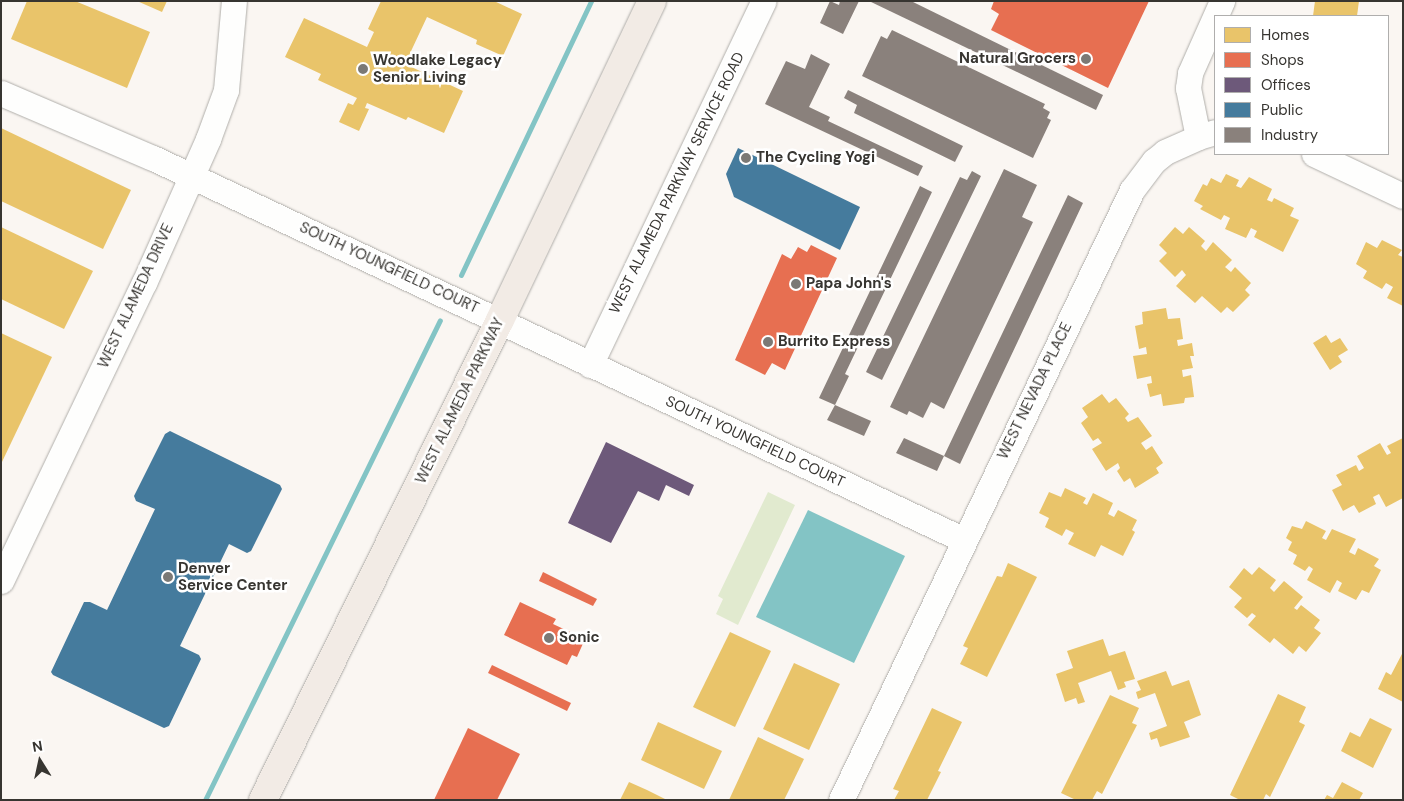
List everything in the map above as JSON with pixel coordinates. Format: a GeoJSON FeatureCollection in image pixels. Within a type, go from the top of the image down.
{"type":"FeatureCollection","features":[{"type":"Feature","properties":{"kind":"main road","name":"WEST ALAMEDA PARKWAY"},"geometry":{"type":"LineString","coordinates":[[264,800],[500,320],[652,1]]}},
{"type":"Feature","properties":{"kind":"street","name":"WEST ALAMEDA DRIVE"},"geometry":{"type":"LineString","coordinates":[[1,581],[144,283],[192,176],[226,90],[234,1]]}},
{"type":"Feature","properties":{"kind":"street","name":"WEST ALAMEDA PARKWAY SERVICE ROAD"},"geometry":{"type":"LineString","coordinates":[[590,365],[764,1]]}},
{"type":"Feature","properties":{"kind":"street","name":"WEST NEVADA PLACE"},"geometry":{"type":"LineString","coordinates":[[1216,15],[1222,1]]}},
{"type":"Feature","properties":{"kind":"street","name":"WEST NEVADA PLACE"},"geometry":{"type":"LineString","coordinates":[[841,800],[1132,190],[1154,161],[1180,144],[1207,134],[1188,88],[1190,73],[1214,19]]}},
{"type":"Feature","properties":{"kind":"street","name":"SOUTH YOUNGFIELD COURT"},"geometry":{"type":"LineString","coordinates":[[1,93],[192,176],[964,540]]}},
{"type":"Feature","properties":{"kind":"street"},"geometry":{"type":"LineString","coordinates":[[1316,155],[1403,196]]}},
{"type":"Feature","properties":{"kind":"green space"},"geometry":{"type":"Polygon","coordinates":[[[768,492],[795,505],[738,625],[716,614],[723,599],[718,596],[768,492]]]}},
{"type":"Feature","properties":{"kind":"water"},"geometry":{"type":"Polygon","coordinates":[[[808,510],[905,556],[854,663],[756,617],[808,510]]]}},
{"type":"Feature","properties":{"kind":"building: Homes"},"geometry":{"type":"Polygon","coordinates":[[[27,1],[75,1],[150,32],[127,88],[11,39],[27,1]]]}},
{"type":"Feature","properties":{"kind":"building: Homes"},"geometry":{"type":"Polygon","coordinates":[[[137,1],[167,1],[162,12],[137,1]]]}},
{"type":"Feature","properties":{"kind":"building: Homes","name":"Woodlake Legacy Senior Living"},"geometry":{"type":"Polygon","coordinates":[[[381,1],[494,1],[522,14],[503,56],[476,44],[477,40],[427,17],[405,64],[463,91],[444,133],[408,117],[406,120],[367,103],[365,108],[369,109],[359,131],[339,122],[348,103],[353,105],[357,98],[318,80],[321,74],[285,57],[304,18],[367,47],[374,32],[368,29],[381,1]]]}},
{"type":"Feature","properties":{"kind":"building: Homes"},"geometry":{"type":"Polygon","coordinates":[[[1315,1],[1359,1],[1357,15],[1313,15],[1315,1]]]}},
{"type":"Feature","properties":{"kind":"building: Homes"},"geometry":{"type":"Polygon","coordinates":[[[1,128],[131,190],[103,249],[1,201],[1,128]]]}},
{"type":"Feature","properties":{"kind":"building: Homes"},"geometry":{"type":"Polygon","coordinates":[[[1226,174],[1239,180],[1236,186],[1241,188],[1249,177],[1272,189],[1267,200],[1272,202],[1274,198],[1294,208],[1290,216],[1299,220],[1283,252],[1254,237],[1257,231],[1251,228],[1246,238],[1225,229],[1230,218],[1224,215],[1221,220],[1200,209],[1203,206],[1194,201],[1203,184],[1207,186],[1211,178],[1221,183],[1226,174]]]}},
{"type":"Feature","properties":{"kind":"building: Homes"},"geometry":{"type":"Polygon","coordinates":[[[1,227],[93,271],[64,329],[1,299],[1,227]]]}},
{"type":"Feature","properties":{"kind":"building: Homes"},"geometry":{"type":"Polygon","coordinates":[[[1175,227],[1183,234],[1189,227],[1205,241],[1201,246],[1206,251],[1213,242],[1232,260],[1225,267],[1231,272],[1235,267],[1251,283],[1245,290],[1250,295],[1233,312],[1227,307],[1221,313],[1202,296],[1195,303],[1176,286],[1186,275],[1182,270],[1175,277],[1159,261],[1167,253],[1159,245],[1175,227]]]}},
{"type":"Feature","properties":{"kind":"building: Homes"},"geometry":{"type":"Polygon","coordinates":[[[1382,240],[1402,250],[1398,255],[1403,257],[1403,306],[1387,298],[1393,287],[1386,283],[1382,289],[1363,278],[1367,271],[1356,264],[1366,242],[1377,248],[1382,240]]]}},
{"type":"Feature","properties":{"kind":"building: Homes"},"geometry":{"type":"Polygon","coordinates":[[[1166,308],[1168,319],[1180,318],[1183,339],[1177,340],[1178,346],[1192,343],[1194,356],[1190,356],[1193,368],[1182,370],[1183,377],[1191,375],[1194,397],[1185,398],[1184,403],[1163,406],[1161,394],[1150,397],[1147,384],[1152,383],[1151,376],[1137,379],[1133,356],[1147,354],[1146,347],[1139,349],[1135,326],[1143,324],[1142,312],[1166,308]]]}},
{"type":"Feature","properties":{"kind":"building: Homes"},"geometry":{"type":"Polygon","coordinates":[[[1,333],[52,357],[1,464],[1,333]]]}},
{"type":"Feature","properties":{"kind":"building: Homes"},"geometry":{"type":"Polygon","coordinates":[[[1326,335],[1331,343],[1340,338],[1348,350],[1338,356],[1342,362],[1330,370],[1313,343],[1326,335]]]}},
{"type":"Feature","properties":{"kind":"building: Homes"},"geometry":{"type":"Polygon","coordinates":[[[1102,394],[1109,403],[1116,398],[1129,414],[1125,418],[1128,422],[1138,417],[1152,436],[1141,443],[1146,450],[1152,446],[1163,463],[1156,468],[1159,473],[1135,488],[1130,478],[1124,482],[1117,471],[1120,468],[1118,463],[1106,471],[1092,449],[1102,443],[1098,438],[1093,441],[1081,423],[1088,417],[1082,408],[1102,394]]]}},
{"type":"Feature","properties":{"kind":"building: Homes"},"geometry":{"type":"Polygon","coordinates":[[[1403,438],[1403,498],[1386,507],[1379,494],[1373,497],[1376,504],[1359,513],[1354,505],[1343,511],[1332,490],[1342,485],[1336,475],[1356,465],[1359,471],[1364,468],[1357,456],[1380,443],[1387,455],[1391,453],[1387,446],[1403,438]]]}},
{"type":"Feature","properties":{"kind":"building: Homes"},"geometry":{"type":"Polygon","coordinates":[[[1065,488],[1086,498],[1083,503],[1087,505],[1093,493],[1113,503],[1108,514],[1114,517],[1118,510],[1137,520],[1132,530],[1135,532],[1123,556],[1101,545],[1095,557],[1068,544],[1074,533],[1066,529],[1062,536],[1045,527],[1049,518],[1039,513],[1049,492],[1061,497],[1065,488]]]}},
{"type":"Feature","properties":{"kind":"building: Homes"},"geometry":{"type":"Polygon","coordinates":[[[1306,521],[1326,531],[1322,538],[1326,540],[1332,529],[1356,539],[1349,552],[1355,555],[1358,548],[1379,559],[1374,566],[1381,570],[1369,593],[1362,590],[1356,600],[1338,591],[1342,583],[1337,580],[1330,593],[1307,580],[1313,569],[1309,566],[1305,571],[1293,564],[1297,555],[1288,550],[1292,542],[1286,538],[1292,526],[1302,529],[1306,521]]]}},
{"type":"Feature","properties":{"kind":"building: Homes"},"geometry":{"type":"Polygon","coordinates":[[[1008,563],[1037,577],[987,677],[960,664],[968,648],[963,646],[997,576],[1002,577],[1008,563]]]}},
{"type":"Feature","properties":{"kind":"building: Homes"},"geometry":{"type":"Polygon","coordinates":[[[1259,567],[1276,580],[1270,588],[1274,592],[1284,581],[1303,597],[1294,608],[1297,610],[1301,605],[1320,620],[1314,628],[1321,633],[1306,652],[1299,646],[1293,654],[1274,638],[1270,643],[1248,625],[1256,616],[1252,613],[1247,618],[1234,607],[1242,598],[1229,587],[1244,568],[1252,575],[1259,567]]]}},
{"type":"Feature","properties":{"kind":"building: Homes"},"geometry":{"type":"Polygon","coordinates":[[[730,632],[771,651],[735,727],[693,707],[730,632]]]}},
{"type":"Feature","properties":{"kind":"building: Homes"},"geometry":{"type":"Polygon","coordinates":[[[1103,639],[1109,656],[1125,651],[1135,679],[1124,682],[1126,687],[1118,690],[1111,671],[1078,683],[1085,702],[1078,704],[1076,698],[1065,702],[1056,674],[1073,668],[1067,651],[1103,639]]]}},
{"type":"Feature","properties":{"kind":"building: Homes"},"geometry":{"type":"Polygon","coordinates":[[[1403,652],[1403,702],[1378,689],[1386,672],[1391,675],[1403,652]]]}},
{"type":"Feature","properties":{"kind":"building: Homes"},"geometry":{"type":"Polygon","coordinates":[[[794,663],[840,684],[809,750],[763,729],[794,663]]]}},
{"type":"Feature","properties":{"kind":"building: Homes"},"geometry":{"type":"Polygon","coordinates":[[[1166,671],[1172,686],[1189,680],[1201,715],[1184,722],[1190,737],[1160,747],[1157,738],[1151,740],[1149,733],[1167,726],[1155,693],[1138,699],[1136,692],[1141,690],[1137,681],[1166,671]]]}},
{"type":"Feature","properties":{"kind":"building: Homes"},"geometry":{"type":"Polygon","coordinates":[[[1278,694],[1306,707],[1299,722],[1305,725],[1270,797],[1266,794],[1263,800],[1240,800],[1230,795],[1278,694]]]}},
{"type":"Feature","properties":{"kind":"building: Homes"},"geometry":{"type":"Polygon","coordinates":[[[1110,695],[1139,708],[1132,723],[1137,725],[1102,794],[1097,791],[1092,800],[1076,800],[1061,793],[1110,695]]]}},
{"type":"Feature","properties":{"kind":"building: Homes"},"geometry":{"type":"Polygon","coordinates":[[[932,708],[962,722],[938,771],[941,772],[927,800],[894,800],[899,791],[893,789],[932,708]]]}},
{"type":"Feature","properties":{"kind":"building: Homes"},"geometry":{"type":"Polygon","coordinates":[[[1370,718],[1392,729],[1373,768],[1341,751],[1350,732],[1360,737],[1370,718]]]}},
{"type":"Feature","properties":{"kind":"building: Homes"},"geometry":{"type":"Polygon","coordinates":[[[658,722],[722,751],[704,789],[641,760],[658,722]]]}},
{"type":"Feature","properties":{"kind":"building: Homes"},"geometry":{"type":"Polygon","coordinates":[[[758,737],[804,759],[784,800],[729,800],[758,737]]]}},
{"type":"Feature","properties":{"kind":"building: Homes"},"geometry":{"type":"Polygon","coordinates":[[[629,782],[647,790],[667,800],[620,800],[629,782]]]}},
{"type":"Feature","properties":{"kind":"building: Homes"},"geometry":{"type":"Polygon","coordinates":[[[1342,782],[1363,793],[1359,800],[1324,800],[1327,795],[1333,798],[1342,782]]]}},
{"type":"Feature","properties":{"kind":"building: Shops","name":"Natural Grocers"},"geometry":{"type":"Polygon","coordinates":[[[994,1],[1149,1],[1108,88],[991,30],[999,14],[991,9],[994,1]]]}},
{"type":"Feature","properties":{"kind":"building: Shops"},"geometry":{"type":"Polygon","coordinates":[[[811,245],[837,258],[785,370],[772,363],[765,375],[735,360],[782,254],[791,259],[798,247],[807,252],[811,245]]]}},
{"type":"Feature","properties":{"kind":"building: Shops"},"geometry":{"type":"Polygon","coordinates":[[[543,572],[597,599],[593,606],[539,581],[543,572]]]}},
{"type":"Feature","properties":{"kind":"building: Shops"},"geometry":{"type":"Polygon","coordinates":[[[520,602],[556,619],[553,624],[585,639],[577,657],[572,655],[567,665],[504,635],[520,602]]]}},
{"type":"Feature","properties":{"kind":"building: Shops"},"geometry":{"type":"Polygon","coordinates":[[[492,665],[571,703],[567,711],[488,673],[492,665]]]}},
{"type":"Feature","properties":{"kind":"building: Shops"},"geometry":{"type":"Polygon","coordinates":[[[468,728],[520,754],[497,800],[434,800],[468,728]]]}},
{"type":"Feature","properties":{"kind":"building: Offices"},"geometry":{"type":"Polygon","coordinates":[[[606,442],[694,485],[689,496],[666,485],[659,501],[638,491],[611,543],[568,523],[606,442]]]}},
{"type":"Feature","properties":{"kind":"building: Public"},"geometry":{"type":"Polygon","coordinates":[[[738,148],[860,207],[840,250],[734,197],[726,174],[738,148]]]}},
{"type":"Feature","properties":{"kind":"building: Public","name":"Denver Service Center"},"geometry":{"type":"Polygon","coordinates":[[[170,431],[280,485],[282,489],[251,551],[247,553],[229,544],[180,646],[199,655],[201,659],[169,726],[164,728],[53,675],[51,672],[84,602],[90,602],[107,610],[155,509],[136,501],[134,496],[165,434],[170,431]]]}},
{"type":"Feature","properties":{"kind":"building: Industry"},"geometry":{"type":"Polygon","coordinates":[[[830,1],[839,5],[840,1],[859,1],[843,34],[820,23],[830,1]]]}},
{"type":"Feature","properties":{"kind":"building: Industry"},"geometry":{"type":"Polygon","coordinates":[[[869,1],[911,1],[1103,95],[1096,110],[869,1]]]}},
{"type":"Feature","properties":{"kind":"building: Industry"},"geometry":{"type":"Polygon","coordinates":[[[892,30],[1045,104],[1043,108],[1050,112],[1047,118],[1051,120],[1033,158],[862,76],[881,36],[887,39],[892,30]]]}},
{"type":"Feature","properties":{"kind":"building: Industry"},"geometry":{"type":"Polygon","coordinates":[[[811,54],[830,64],[809,107],[830,117],[828,121],[923,166],[918,176],[765,104],[786,61],[805,69],[811,54]]]}},
{"type":"Feature","properties":{"kind":"building: Industry"},"geometry":{"type":"Polygon","coordinates":[[[848,90],[963,146],[955,162],[854,113],[857,105],[844,98],[848,90]]]}},
{"type":"Feature","properties":{"kind":"building: Industry"},"geometry":{"type":"Polygon","coordinates":[[[1004,169],[1037,185],[1022,217],[1033,222],[944,409],[931,402],[923,418],[909,411],[907,415],[890,407],[1004,169]]]}},
{"type":"Feature","properties":{"kind":"building: Industry"},"geometry":{"type":"Polygon","coordinates":[[[972,171],[981,176],[882,380],[866,372],[960,177],[967,180],[972,171]]]}},
{"type":"Feature","properties":{"kind":"building: Industry"},"geometry":{"type":"Polygon","coordinates":[[[920,186],[932,192],[845,374],[849,376],[835,405],[819,398],[920,186]]]}},
{"type":"Feature","properties":{"kind":"building: Industry"},"geometry":{"type":"Polygon","coordinates":[[[1068,195],[1083,203],[960,464],[944,456],[1068,195]]]}},
{"type":"Feature","properties":{"kind":"building: Industry"},"geometry":{"type":"Polygon","coordinates":[[[835,405],[871,421],[864,436],[827,420],[835,405]]]}},
{"type":"Feature","properties":{"kind":"building: Industry"},"geometry":{"type":"Polygon","coordinates":[[[904,438],[944,456],[937,471],[896,453],[904,438]]]}},
{"type":"Feature","properties":{"kind":"waterway"},"geometry":{"type":"LineString","coordinates":[[461,275],[591,1]]}},
{"type":"Feature","properties":{"kind":"waterway"},"geometry":{"type":"LineString","coordinates":[[205,800],[440,320]]}},
{"type":"Feature","properties":{"kind":"place","name":"Natural Grocers"},"geometry":{"type":"Point","coordinates":[1086,59]}},
{"type":"Feature","properties":{"kind":"place","name":"Woodlake Legacy Senior Living"},"geometry":{"type":"Point","coordinates":[363,69]}},
{"type":"Feature","properties":{"kind":"place","name":"The Cycling Yogi"},"geometry":{"type":"Point","coordinates":[746,158]}},
{"type":"Feature","properties":{"kind":"place","name":"Papa John's"},"geometry":{"type":"Point","coordinates":[796,284]}},
{"type":"Feature","properties":{"kind":"place","name":"Burrito Express"},"geometry":{"type":"Point","coordinates":[768,342]}},
{"type":"Feature","properties":{"kind":"place","name":"Denver Service Center"},"geometry":{"type":"Point","coordinates":[168,577]}},
{"type":"Feature","properties":{"kind":"place","name":"Sonic"},"geometry":{"type":"Point","coordinates":[549,638]}}]}
